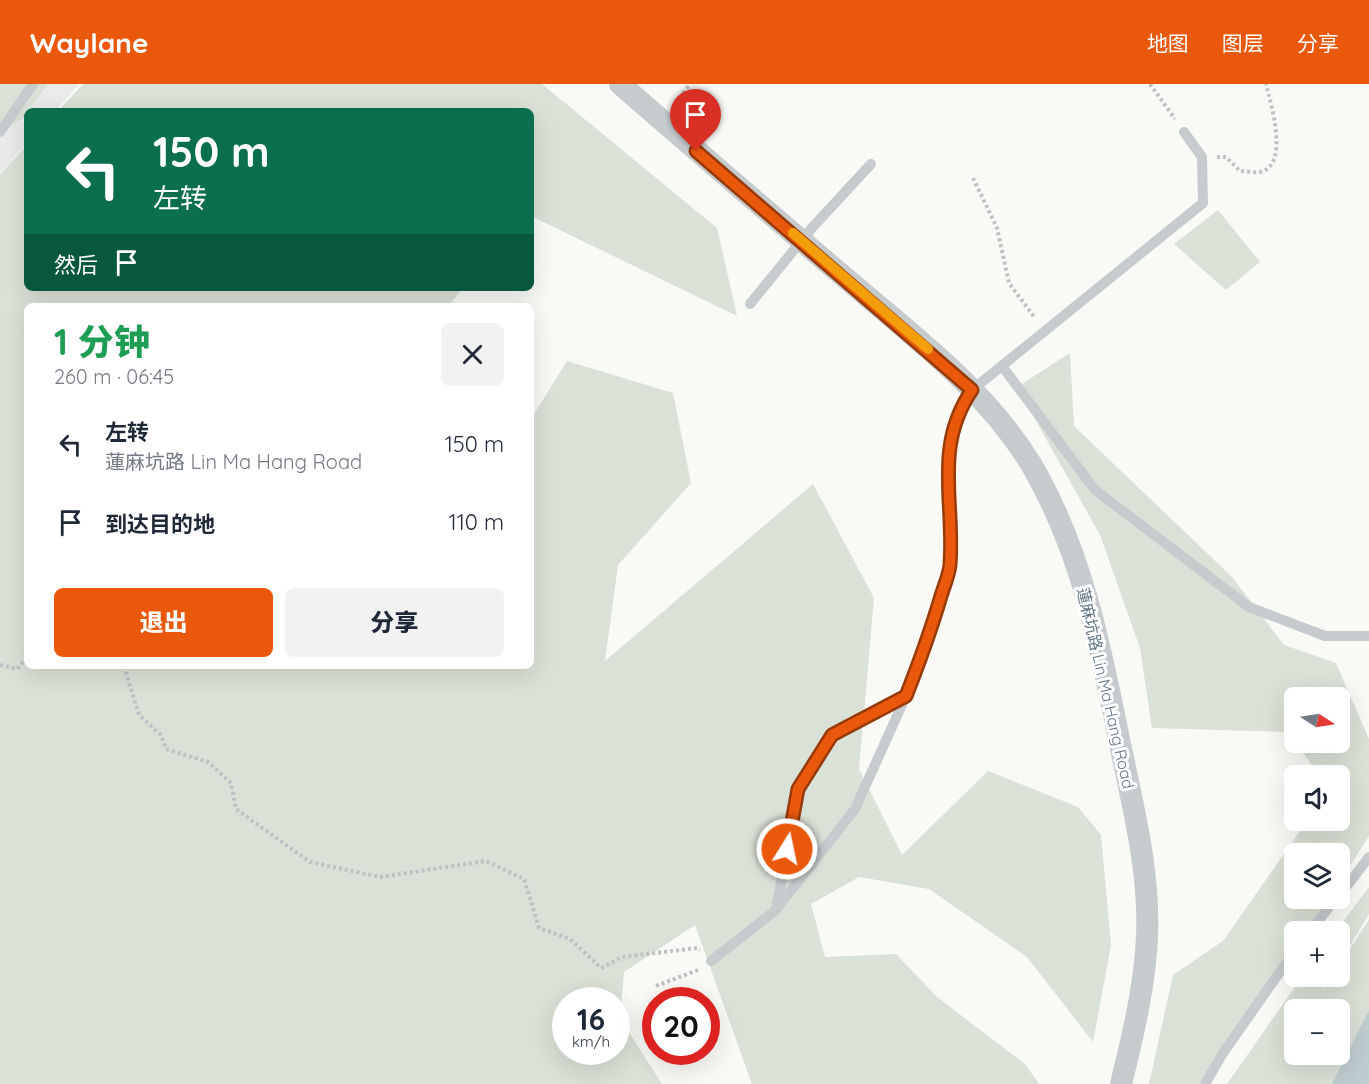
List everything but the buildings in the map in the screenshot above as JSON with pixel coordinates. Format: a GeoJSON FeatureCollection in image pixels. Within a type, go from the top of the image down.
{"type":"FeatureCollection","features":[{"type":"Feature","properties":{"kind":"street","name":"蓮麻坑路 Lin Ma Hang Road"},"geometry":{"type":"LineString","coordinates":[[620,84],[972,390],[1014,440],[1053,506],[1079,568],[1100,645],[1134,815],[1147,921],[1141,990],[1121,1084]]}},
{"type":"Feature","properties":{"kind":"lane"},"geometry":{"type":"LineString","coordinates":[[0,132],[33,84]]}},
{"type":"Feature","properties":{"kind":"lane"},"geometry":{"type":"LineString","coordinates":[[711,961],[776,910],[855,809],[906,696],[927,641],[950,566],[946,490],[949,448],[955,421],[972,390],[1203,203],[1202,158],[1184,132]]}},
{"type":"Feature","properties":{"kind":"lane"},"geometry":{"type":"LineString","coordinates":[[750,304],[802,241],[871,164]]}},
{"type":"Feature","properties":{"kind":"lane"},"geometry":{"type":"LineString","coordinates":[[1002,366],[1095,490],[1249,607],[1325,636],[1369,636]]}},
{"type":"Feature","properties":{"kind":"lane"},"geometry":{"type":"LineString","coordinates":[[776,910],[798,789],[832,735],[906,696]]}},
{"type":"Feature","properties":{"kind":"lane"},"geometry":{"type":"LineString","coordinates":[[1350,882],[1369,857]]}},
{"type":"Feature","properties":{"kind":"lane"},"geometry":{"type":"LineString","coordinates":[[1318,921],[1328,909]]}},
{"type":"Feature","properties":{"kind":"lane"},"geometry":{"type":"LineString","coordinates":[[1205,1084],[1223,1053],[1284,966]]}},
{"type":"Feature","properties":{"kind":"path"},"geometry":{"type":"LineString","coordinates":[[673,107],[690,84]]}},
{"type":"Feature","properties":{"kind":"path"},"geometry":{"type":"LineString","coordinates":[[1150,84],[1184,132]]}},
{"type":"Feature","properties":{"kind":"path"},"geometry":{"type":"LineString","coordinates":[[1202,158],[1226,157],[1240,171],[1260,172],[1271,166],[1277,155],[1277,144],[1266,84]]}},
{"type":"Feature","properties":{"kind":"path"},"geometry":{"type":"LineString","coordinates":[[973,178],[997,228],[1009,283],[1044,331]]}},
{"type":"Feature","properties":{"kind":"path"},"geometry":{"type":"LineString","coordinates":[[0,665],[16,669],[24,661]]}},
{"type":"Feature","properties":{"kind":"path"},"geometry":{"type":"LineString","coordinates":[[125,669],[139,715],[161,735],[166,749],[208,762],[231,783],[236,809],[310,862],[380,877],[486,861],[524,879],[539,928],[570,939],[601,968],[622,957],[697,948],[711,961],[692,973],[656,986]]}},
{"type":"Feature","properties":{"kind":"shaded area"},"geometry":{"type":"Polygon","coordinates":[[[0,84],[79,84],[58,108],[24,108],[24,146],[0,173],[0,84]]]}},
{"type":"Feature","properties":{"kind":"shaded area"},"geometry":{"type":"Polygon","coordinates":[[[0,84],[48,84],[30,108],[24,108],[22,119],[0,131],[0,84]]]}},
{"type":"Feature","properties":{"kind":"shaded area"},"geometry":{"type":"Polygon","coordinates":[[[83,84],[542,84],[717,228],[737,316],[534,217],[534,108],[61,108],[83,84]]]}},
{"type":"Feature","properties":{"kind":"shaded area"},"geometry":{"type":"Polygon","coordinates":[[[24,148],[24,291],[460,291],[450,303],[24,303],[24,669],[534,669],[534,414],[567,361],[673,393],[691,483],[618,565],[605,661],[813,484],[874,598],[859,769],[902,855],[988,771],[1078,807],[1101,835],[1111,945],[1093,1042],[1027,957],[929,889],[859,877],[811,904],[825,957],[896,954],[937,997],[1025,1064],[1039,1084],[752,1084],[720,995],[720,987],[717,987],[695,925],[624,972],[623,987],[552,987],[552,1065],[630,1065],[630,1034],[642,1053],[642,1065],[650,1065],[662,1084],[0,1084],[0,174],[24,148]]]}},
{"type":"Feature","properties":{"kind":"shaded area"},"geometry":{"type":"Polygon","coordinates":[[[1218,210],[1260,262],[1226,290],[1174,244],[1218,210]]]}},
{"type":"Feature","properties":{"kind":"shaded area"},"geometry":{"type":"Polygon","coordinates":[[[1070,353],[1074,426],[1232,577],[1284,645],[1336,663],[1346,687],[1284,687],[1284,732],[1152,728],[1140,648],[1100,535],[1017,387],[1070,353]]]}},
{"type":"Feature","properties":{"kind":"shaded area"},"geometry":{"type":"Polygon","coordinates":[[[1350,695],[1369,739],[1369,836],[1350,865],[1350,843],[1292,843],[1300,831],[1350,831],[1350,765],[1312,765],[1303,753],[1350,753],[1350,695]]]}},
{"type":"Feature","properties":{"kind":"shaded area"},"geometry":{"type":"Polygon","coordinates":[[[1284,854],[1284,909],[1321,909],[1313,921],[1284,921],[1284,964],[1206,1084],[1149,1084],[1173,975],[1223,941],[1284,854]]]}},
{"type":"Feature","properties":{"kind":"shaded area"},"geometry":{"type":"Polygon","coordinates":[[[1369,887],[1369,914],[1350,945],[1350,921],[1344,921],[1369,887]]]}},
{"type":"Feature","properties":{"kind":"shaded area"},"geometry":{"type":"Polygon","coordinates":[[[1369,919],[1369,1018],[1350,1053],[1350,999],[1287,999],[1295,987],[1325,987],[1319,998],[1326,987],[1350,987],[1350,949],[1369,919]]]}},
{"type":"Feature","properties":{"kind":"shaded area"},"geometry":{"type":"Polygon","coordinates":[[[1284,1003],[1284,1065],[1343,1065],[1333,1084],[1227,1084],[1284,1003]]]}},
{"type":"Feature","properties":{"kind":"shaded area"},"geometry":{"type":"Polygon","coordinates":[[[1369,1010],[1369,1084],[1332,1084],[1342,1065],[1350,1065],[1350,1048],[1369,1010]]]}},
{"type":"Feature","properties":{"kind":"slow traffic"},"geometry":{"type":"LineString","coordinates":[[793,233],[928,349]]}},
{"type":"Feature","properties":{"kind":"route"},"geometry":{"type":"LineString","coordinates":[[696,151],[953,370],[972,390],[955,421],[949,448],[946,490],[950,566],[927,641],[906,696],[832,735],[798,789],[787,849]]}}]}
